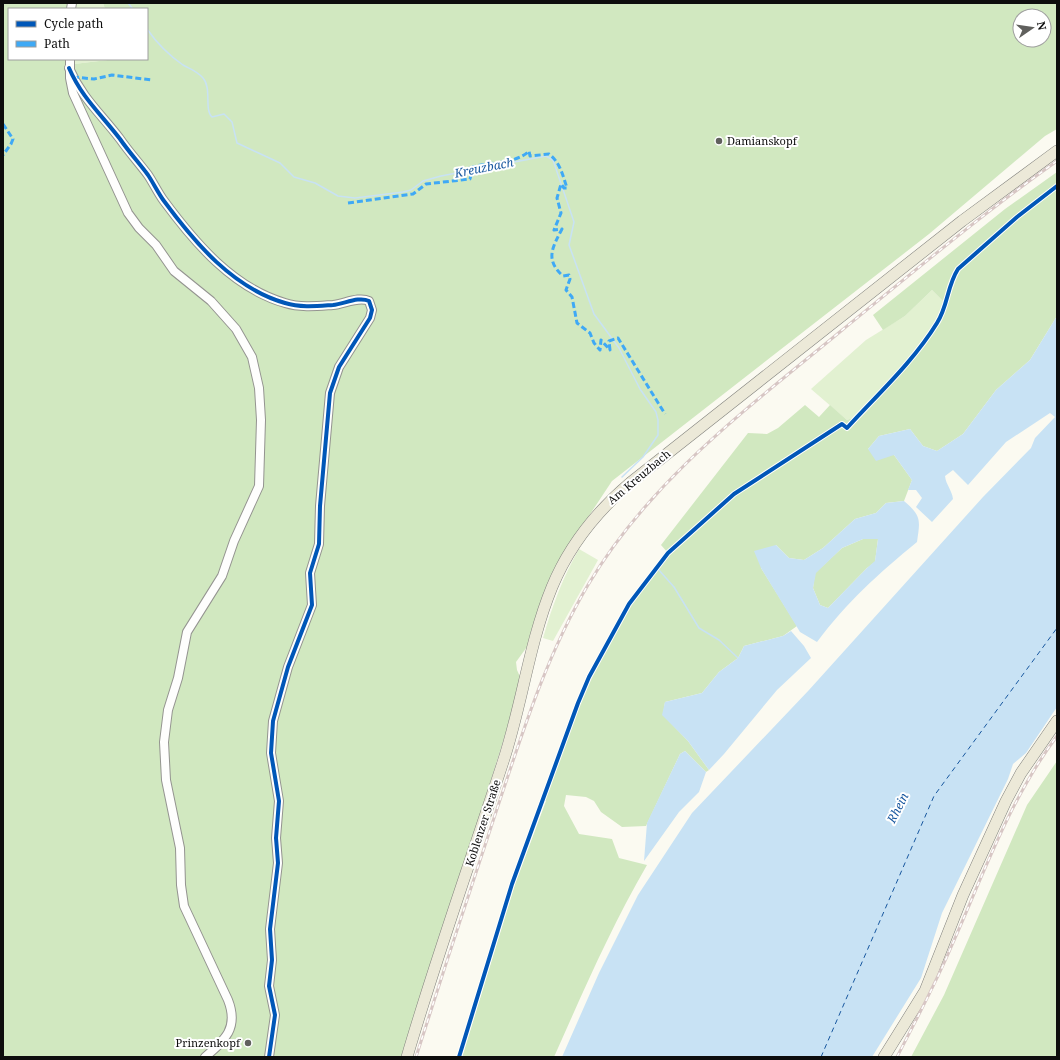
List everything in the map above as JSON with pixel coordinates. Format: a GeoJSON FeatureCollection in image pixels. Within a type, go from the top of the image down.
{"type":"FeatureCollection","features":[{"type":"Feature","properties":{"kind":"main road","name":"Am Kreuzbach"},"geometry":{"type":"LineString","coordinates":[[552,586],[576,542],[605,506],[630,483],[997,194],[1057,151]]}},
{"type":"Feature","properties":{"kind":"main road","name":"Koblenzer Straße"},"geometry":{"type":"LineString","coordinates":[[407,1057],[505,756],[541,619],[552,586]]}},
{"type":"Feature","properties":{"kind":"main road"},"geometry":{"type":"LineString","coordinates":[[884,1057],[925,991],[963,895],[1006,800],[1021,773],[1057,721]]}},
{"type":"Feature","properties":{"kind":"street"},"geometry":{"type":"LineString","coordinates":[[70,60],[70,82],[76,99],[128,213],[158,248],[178,275],[211,301],[236,329],[249,349],[257,375],[261,420],[259,486],[234,541],[222,576],[187,632],[178,678],[168,710],[164,736],[165,769],[179,840],[184,906],[228,1000],[232,1014],[231,1027],[227,1037],[205,1057]]}},
{"type":"Feature","properties":{"kind":"street"},"geometry":{"type":"LineString","coordinates":[[70,68],[80,90],[93,109],[148,175],[172,211],[209,254],[230,273],[264,294],[292,305],[334,305],[363,299],[369,301],[372,306],[370,318],[339,367],[330,393],[320,506],[319,544],[310,573],[312,605],[288,667],[273,721],[271,753],[279,801],[276,838],[278,863],[270,929],[272,960],[269,986],[275,1015],[269,1057]]}},
{"type":"Feature","properties":{"kind":"green space"},"geometry":{"type":"Polygon","coordinates":[[[3,3],[76,3],[76,8],[8,8],[8,60],[74,60],[74,64],[108,60],[148,60],[148,8],[105,8],[103,3],[1057,3],[1057,129],[1045,136],[929,234],[612,481],[573,540],[532,640],[516,662],[517,670],[522,681],[404,1057],[3,1057],[3,3]]]}},
{"type":"Feature","properties":{"kind":"green space"},"geometry":{"type":"Polygon","coordinates":[[[76,3],[103,3],[105,8],[76,8],[76,3]]]}},
{"type":"Feature","properties":{"kind":"green space"},"geometry":{"type":"Polygon","coordinates":[[[74,60],[108,60],[74,64],[74,60]]]}},
{"type":"Feature","properties":{"kind":"green space"},"geometry":{"type":"Polygon","coordinates":[[[1057,172],[1057,316],[1030,360],[996,390],[963,434],[937,451],[923,446],[910,429],[879,436],[868,449],[894,455],[912,480],[904,501],[886,503],[876,513],[855,519],[823,548],[804,560],[789,558],[776,545],[761,568],[797,626],[783,636],[744,646],[738,658],[719,672],[702,693],[665,702],[663,715],[688,741],[709,770],[706,772],[685,751],[680,754],[646,826],[622,827],[601,812],[594,801],[586,797],[566,795],[564,806],[579,834],[612,839],[619,858],[647,865],[609,936],[554,1057],[462,1057],[515,884],[546,801],[543,800],[589,677],[629,604],[668,553],[661,545],[748,433],[767,434],[778,428],[805,405],[819,417],[830,405],[847,420],[855,417],[917,347],[937,317],[944,302],[932,290],[905,316],[883,330],[873,315],[1005,209],[1057,172]]]}},
{"type":"Feature","properties":{"kind":"green space"},"geometry":{"type":"Polygon","coordinates":[[[932,290],[944,302],[928,332],[905,362],[855,417],[847,420],[811,389],[866,340],[905,316],[932,290]]]}},
{"type":"Feature","properties":{"kind":"green space"},"geometry":{"type":"Polygon","coordinates":[[[863,539],[878,539],[875,562],[867,568],[828,608],[820,605],[813,588],[815,573],[842,548],[863,539]]]}},
{"type":"Feature","properties":{"kind":"green space"},"geometry":{"type":"Polygon","coordinates":[[[579,549],[598,560],[553,641],[543,638],[558,592],[579,549]]]}},
{"type":"Feature","properties":{"kind":"green space"},"geometry":{"type":"Polygon","coordinates":[[[1057,761],[1057,1057],[911,1057],[944,995],[1027,805],[1057,761]]]}},
{"type":"Feature","properties":{"kind":"water","name":"Rhein"},"geometry":{"type":"Polygon","coordinates":[[[1057,316],[1057,707],[1026,753],[1013,764],[1008,779],[942,913],[921,978],[872,1057],[562,1057],[599,973],[638,895],[692,813],[809,690],[983,497],[1031,448],[1035,438],[1055,417],[1050,413],[1006,442],[968,485],[953,470],[945,476],[953,499],[932,522],[916,507],[922,498],[916,490],[908,490],[912,480],[894,455],[876,461],[868,449],[879,436],[910,429],[923,446],[937,451],[963,434],[996,390],[1030,360],[1057,316]]]}},
{"type":"Feature","properties":{"kind":"water"},"geometry":{"type":"Polygon","coordinates":[[[904,501],[914,511],[917,515],[919,524],[917,542],[852,601],[817,642],[800,632],[761,568],[754,551],[776,545],[789,558],[804,560],[823,548],[855,519],[876,513],[886,503],[904,501]],[[863,539],[842,548],[816,573],[813,588],[820,605],[828,608],[875,561],[878,539],[863,539]]]}},
{"type":"Feature","properties":{"kind":"water"},"geometry":{"type":"Polygon","coordinates":[[[791,631],[804,646],[811,658],[777,690],[709,770],[688,741],[662,715],[665,702],[702,693],[719,672],[738,658],[744,646],[783,636],[791,631]]]}},
{"type":"Feature","properties":{"kind":"water"},"geometry":{"type":"Polygon","coordinates":[[[685,751],[706,772],[699,792],[679,812],[644,861],[647,823],[680,754],[685,751]]]}},
{"type":"Feature","properties":{"kind":"waterway","name":"Kreuzbach"},"geometry":{"type":"LineString","coordinates":[[128,3],[132,8]]}},
{"type":"Feature","properties":{"kind":"waterway","name":"Kreuzbach"},"geometry":{"type":"LineString","coordinates":[[148,30],[159,44],[173,57],[203,78],[207,87],[208,109],[210,114],[212,117],[224,114],[232,122],[237,143],[280,163],[294,177],[315,183],[338,196],[355,198],[403,192],[411,190],[423,181],[441,176],[546,156],[553,160],[574,222],[569,245],[594,314],[619,348],[640,389],[656,412],[658,420],[658,435],[643,457],[622,477]]}},
{"type":"Feature","properties":{"kind":"waterway","name":"Kreuzbach"},"geometry":{"type":"LineString","coordinates":[[658,569],[674,587],[699,628],[719,640],[738,658]]}},
{"type":"Feature","properties":{"kind":"ferry route"},"geometry":{"type":"LineString","coordinates":[[821,1057],[934,796],[1057,628]]}},
{"type":"Feature","properties":{"kind":"railway"},"geometry":{"type":"LineString","coordinates":[[416,1057],[525,725],[547,667],[573,612],[588,585],[613,547],[641,511],[671,478],[737,417],[948,244],[1057,161]]}},
{"type":"Feature","properties":{"kind":"railway"},"geometry":{"type":"LineString","coordinates":[[897,1057],[939,973],[999,837],[1025,785],[1057,736]]}},
{"type":"Feature","properties":{"kind":"marked path"},"geometry":{"type":"LineString","coordinates":[[73,77],[94,79],[112,75],[152,80]]}},
{"type":"Feature","properties":{"kind":"marked path"},"geometry":{"type":"LineString","coordinates":[[3,124],[13,139],[3,155]]}},
{"type":"Feature","properties":{"kind":"marked path"},"geometry":{"type":"LineString","coordinates":[[470,168],[516,159],[529,151],[530,156],[549,154],[553,157],[561,170],[567,188],[564,188],[561,184],[557,198],[561,213],[554,230],[562,229],[555,242],[552,259],[557,270],[563,276],[569,275],[570,279],[566,290],[572,297],[577,323],[590,333],[594,343],[600,350],[601,340],[610,350],[609,341],[618,338],[665,414]]}},
{"type":"Feature","properties":{"kind":"marked path"},"geometry":{"type":"LineString","coordinates":[[348,203],[413,194],[426,184],[470,179],[471,175]]}},
{"type":"Feature","properties":{"kind":"cycle path"},"geometry":{"type":"LineString","coordinates":[[69,68],[74,79],[86,97],[148,175],[176,217],[202,248],[232,275],[249,287],[266,296],[291,305],[333,305],[361,299],[369,301],[372,310],[370,318],[339,367],[330,393],[320,506],[319,544],[310,573],[312,605],[288,667],[273,721],[271,753],[279,801],[276,838],[278,863],[270,929],[272,960],[269,986],[275,1015],[269,1057]]}},
{"type":"Feature","properties":{"kind":"cycle path"},"geometry":{"type":"LineString","coordinates":[[459,1057],[512,884],[578,703],[589,677],[629,604],[668,553],[734,494],[842,424],[847,428],[895,377],[928,337],[941,316],[954,276],[958,269],[1017,217],[1057,186]]}},
{"type":"Feature","properties":{"kind":"place","name":"Damianskopf"},"geometry":{"type":"Point","coordinates":[719,141]}},
{"type":"Feature","properties":{"kind":"place","name":"Prinzenkopf"},"geometry":{"type":"Point","coordinates":[248,1043]}}]}
